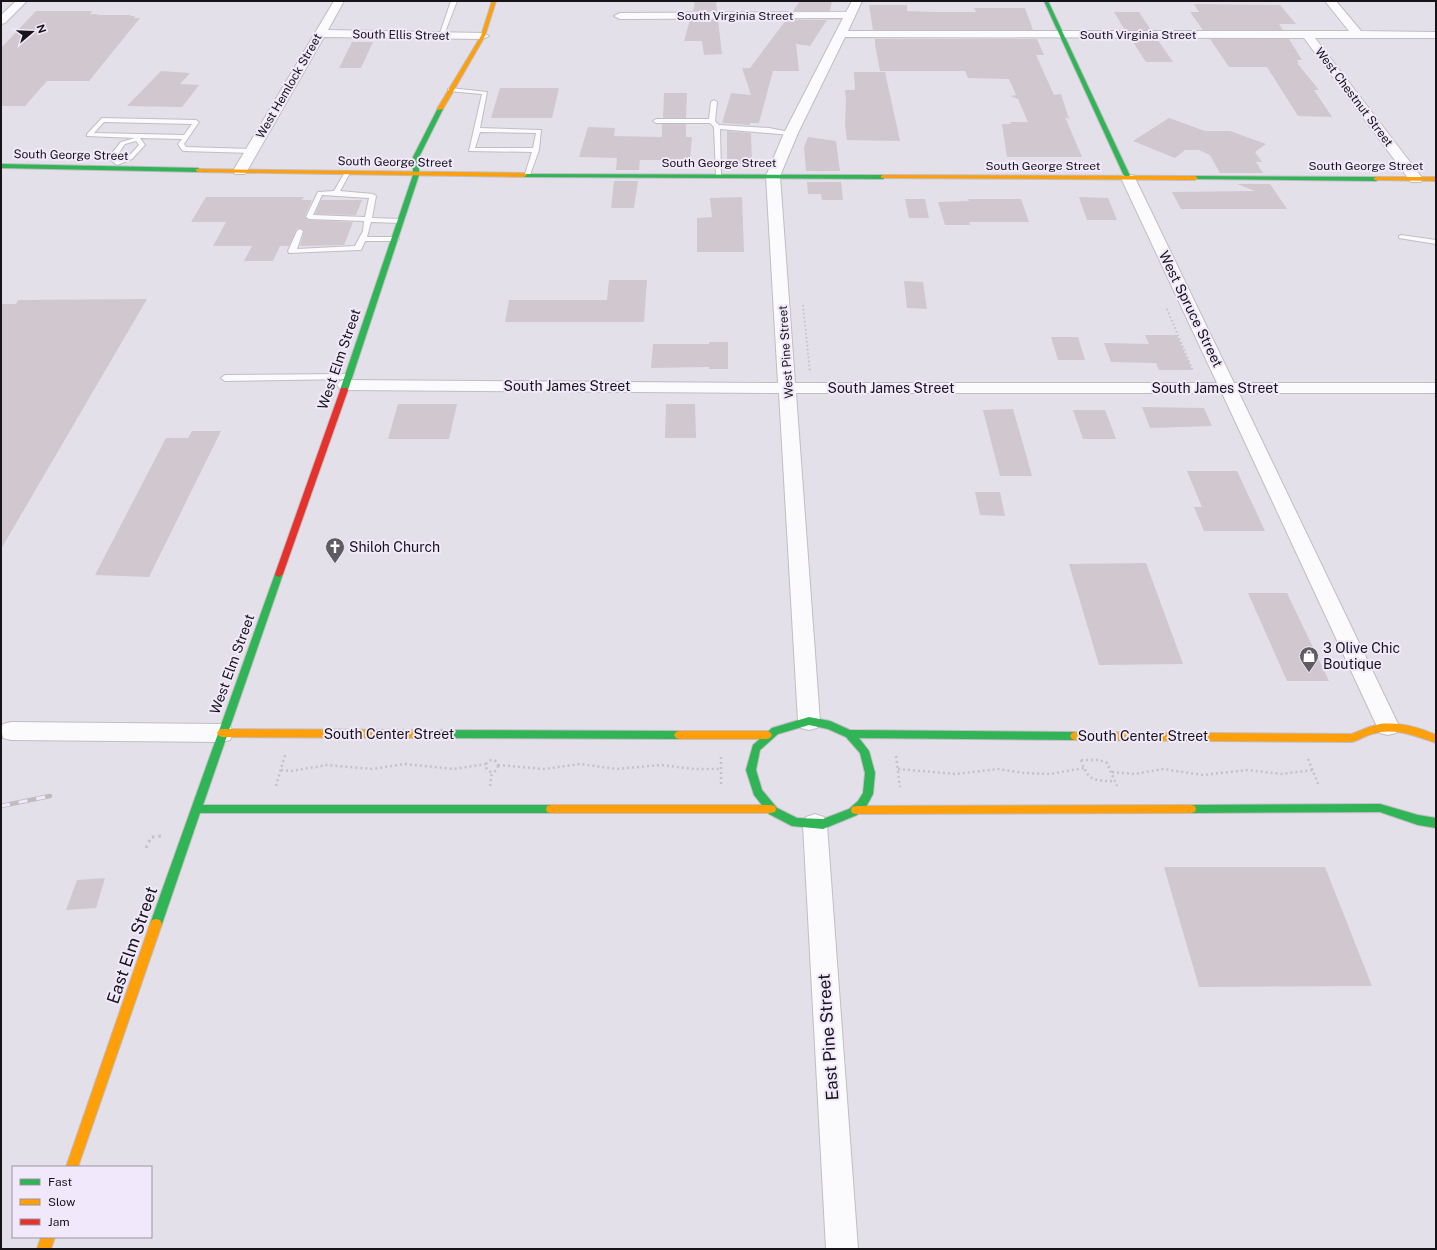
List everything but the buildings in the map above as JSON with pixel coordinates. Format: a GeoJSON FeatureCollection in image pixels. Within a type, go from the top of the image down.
{"type":"FeatureCollection","features":[{"type":"Feature","properties":{"kind":"street"},"geometry":{"type":"LineString","coordinates":[[1,22],[22,1]]}},
{"type":"Feature","properties":{"kind":"street","name":"West Hemlock Street"},"geometry":{"type":"LineString","coordinates":[[240,171],[339,1]]}},
{"type":"Feature","properties":{"kind":"street","name":"West Elm Street"},"geometry":{"type":"LineString","coordinates":[[222,733],[347,381],[395,239],[416,175],[416,157],[450,90],[483,36],[494,1]]}},
{"type":"Feature","properties":{"kind":"street","name":"West Spruce Street"},"geometry":{"type":"LineString","coordinates":[[1046,1],[1128,178],[1229,388],[1388,726]]}},
{"type":"Feature","properties":{"kind":"street"},"geometry":{"type":"LineString","coordinates":[[1330,1],[1358,35]]}},
{"type":"Feature","properties":{"kind":"street","name":"South Virginia Street"},"geometry":{"type":"LineString","coordinates":[[620,16],[854,8]]}},
{"type":"Feature","properties":{"kind":"street","name":"West Pine Street"},"geometry":{"type":"LineString","coordinates":[[809,721],[773,176],[791,133],[854,8]]}},
{"type":"Feature","properties":{"kind":"street","name":"South Ellis Street"},"geometry":{"type":"LineString","coordinates":[[319,33],[483,36]]}},
{"type":"Feature","properties":{"kind":"street","name":"South Virginia Street"},"geometry":{"type":"LineString","coordinates":[[840,34],[1061,33],[1072,35],[1436,35]]}},
{"type":"Feature","properties":{"kind":"street","name":"West Chestnut Street"},"geometry":{"type":"LineString","coordinates":[[1307,35],[1416,178]]}},
{"type":"Feature","properties":{"kind":"street","name":"South George Street"},"geometry":{"type":"LineString","coordinates":[[1,166],[114,166],[240,171],[416,175],[528,174],[1436,179]]}},
{"type":"Feature","properties":{"kind":"street","name":"South James Street"},"geometry":{"type":"LineString","coordinates":[[347,381],[788,388],[1436,388]]}},
{"type":"Feature","properties":{"kind":"street","name":"South Center Street"},"geometry":{"type":"LineString","coordinates":[[809,721],[836,727],[849,734],[860,745],[868,757],[871,771],[871,785],[865,798],[856,810],[844,818],[830,823],[815,824],[792,821],[771,809],[760,798],[753,786],[750,772],[752,758],[758,745],[768,735],[779,728],[794,723],[809,721]]}},
{"type":"Feature","properties":{"kind":"street","name":"South Center Street"},"geometry":{"type":"LineString","coordinates":[[849,734],[1352,738],[1360,736],[1368,731],[1388,726],[1401,726],[1435,737]]}},
{"type":"Feature","properties":{"kind":"street","name":"South Center Street"},"geometry":{"type":"LineString","coordinates":[[6,731],[768,735]]}},
{"type":"Feature","properties":{"kind":"street","name":"East Elm Street"},"geometry":{"type":"LineString","coordinates":[[72,1166],[222,733]]}},
{"type":"Feature","properties":{"kind":"street","name":"South Center Street"},"geometry":{"type":"LineString","coordinates":[[856,810],[1380,808],[1435,825]]}},
{"type":"Feature","properties":{"kind":"street","name":"South Center Street"},"geometry":{"type":"LineString","coordinates":[[196,809],[771,809]]}},
{"type":"Feature","properties":{"kind":"street","name":"East Pine Street"},"geometry":{"type":"LineString","coordinates":[[815,824],[842,1249]]}},
{"type":"Feature","properties":{"kind":"street"},"geometry":{"type":"LineString","coordinates":[[44,1249],[48,1238]]}},
{"type":"Feature","properties":{"kind":"lane"},"geometry":{"type":"LineString","coordinates":[[441,35],[454,1]]}},
{"type":"Feature","properties":{"kind":"lane"},"geometry":{"type":"LineString","coordinates":[[450,90],[485,93],[471,150],[536,150]]}},
{"type":"Feature","properties":{"kind":"lane"},"geometry":{"type":"LineString","coordinates":[[714,102],[712,121],[717,127],[718,175]]}},
{"type":"Feature","properties":{"kind":"lane"},"geometry":{"type":"LineString","coordinates":[[186,136],[140,138],[89,135],[102,120],[196,122],[181,144],[184,148],[252,151]]}},
{"type":"Feature","properties":{"kind":"lane"},"geometry":{"type":"LineString","coordinates":[[656,121],[712,121]]}},
{"type":"Feature","properties":{"kind":"lane"},"geometry":{"type":"LineString","coordinates":[[717,127],[769,130],[791,133]]}},
{"type":"Feature","properties":{"kind":"lane"},"geometry":{"type":"LineString","coordinates":[[477,130],[539,131],[536,150],[528,174]]}},
{"type":"Feature","properties":{"kind":"lane"},"geometry":{"type":"LineString","coordinates":[[140,138],[142,145],[130,158],[114,166],[111,158],[123,143],[140,138]]}},
{"type":"Feature","properties":{"kind":"lane"},"geometry":{"type":"LineString","coordinates":[[336,193],[347,173]]}},
{"type":"Feature","properties":{"kind":"lane"},"geometry":{"type":"LineString","coordinates":[[300,231],[292,251],[358,248],[366,231],[368,220],[373,196],[347,197],[336,193],[320,193],[309,218],[341,215],[368,220],[401,221]]}},
{"type":"Feature","properties":{"kind":"lane"},"geometry":{"type":"LineString","coordinates":[[1401,237],[1436,242]]}},
{"type":"Feature","properties":{"kind":"lane"},"geometry":{"type":"LineString","coordinates":[[362,239],[395,239]]}},
{"type":"Feature","properties":{"kind":"lane"},"geometry":{"type":"LineString","coordinates":[[224,378],[347,381]]}},
{"type":"Feature","properties":{"kind":"path"},"geometry":{"type":"LineString","coordinates":[[275,790],[287,750]]}},
{"type":"Feature","properties":{"kind":"path"},"geometry":{"type":"LineString","coordinates":[[721,750],[721,790]]}},
{"type":"Feature","properties":{"kind":"path"},"geometry":{"type":"LineString","coordinates":[[1306,752],[1322,792]]}},
{"type":"Feature","properties":{"kind":"path"},"geometry":{"type":"LineString","coordinates":[[896,753],[900,790]]}},
{"type":"Feature","properties":{"kind":"path"},"geometry":{"type":"LineString","coordinates":[[1080,753],[1086,775],[1093,780],[1115,781]]}},
{"type":"Feature","properties":{"kind":"path"},"geometry":{"type":"LineString","coordinates":[[281,770],[291,771],[327,765],[372,769],[405,764],[453,769],[486,764],[493,760],[496,761],[498,765],[544,769],[580,764],[616,769],[661,765],[694,769],[721,769]]}},
{"type":"Feature","properties":{"kind":"path"},"geometry":{"type":"LineString","coordinates":[[1081,760],[1104,761],[1112,772],[1118,792]]}},
{"type":"Feature","properties":{"kind":"path"},"geometry":{"type":"LineString","coordinates":[[486,764],[487,770],[492,771]]}},
{"type":"Feature","properties":{"kind":"path"},"geometry":{"type":"LineString","coordinates":[[490,790],[492,771],[496,769],[498,765]]}},
{"type":"Feature","properties":{"kind":"path"},"geometry":{"type":"LineString","coordinates":[[898,769],[956,774],[998,769],[1024,773],[1050,774],[1084,768]]}},
{"type":"Feature","properties":{"kind":"path"},"geometry":{"type":"LineString","coordinates":[[1112,772],[1134,774],[1168,770],[1202,775],[1248,770],[1281,774],[1313,770]]}},
{"type":"Feature","properties":{"kind":"path"},"geometry":{"type":"LineString","coordinates":[[146,848],[150,837],[165,836]]}},
{"type":"Feature","properties":{"kind":"railway"},"geometry":{"type":"LineString","coordinates":[[1,806],[50,796]]}},
{"type":"Feature","properties":{"kind":"traffic: fast"},"geometry":{"type":"LineString","coordinates":[[1046,1],[1128,178]]}},
{"type":"Feature","properties":{"kind":"traffic: fast"},"geometry":{"type":"LineString","coordinates":[[344,390],[416,175],[416,157],[440,109]]}},
{"type":"Feature","properties":{"kind":"traffic: fast"},"geometry":{"type":"LineString","coordinates":[[1,166],[198,170]]}},
{"type":"Feature","properties":{"kind":"traffic: fast"},"geometry":{"type":"LineString","coordinates":[[524,175],[883,177]]}},
{"type":"Feature","properties":{"kind":"traffic: fast"},"geometry":{"type":"LineString","coordinates":[[1195,178],[1376,179]]}},
{"type":"Feature","properties":{"kind":"traffic: fast"},"geometry":{"type":"LineString","coordinates":[[156,924],[279,574]]}},
{"type":"Feature","properties":{"kind":"traffic: fast"},"geometry":{"type":"LineString","coordinates":[[809,721],[830,725],[849,734],[864,751],[870,773],[868,794],[862,804],[853,812],[823,824],[796,823],[773,811],[758,792],[751,770],[756,748],[775,731],[809,721]]}},
{"type":"Feature","properties":{"kind":"traffic: fast"},"geometry":{"type":"LineString","coordinates":[[422,734],[679,735]]}},
{"type":"Feature","properties":{"kind":"traffic: fast"},"geometry":{"type":"LineString","coordinates":[[849,734],[1075,736]]}},
{"type":"Feature","properties":{"kind":"traffic: fast"},"geometry":{"type":"LineString","coordinates":[[1191,809],[1380,808],[1418,820],[1436,823]]}},
{"type":"Feature","properties":{"kind":"traffic: fast"},"geometry":{"type":"LineString","coordinates":[[196,809],[551,809]]}},
{"type":"Feature","properties":{"kind":"traffic: slow"},"geometry":{"type":"LineString","coordinates":[[440,109],[483,36],[494,1]]}},
{"type":"Feature","properties":{"kind":"traffic: slow"},"geometry":{"type":"LineString","coordinates":[[198,170],[524,175]]}},
{"type":"Feature","properties":{"kind":"traffic: slow"},"geometry":{"type":"LineString","coordinates":[[883,177],[1195,178]]}},
{"type":"Feature","properties":{"kind":"traffic: slow"},"geometry":{"type":"LineString","coordinates":[[1376,179],[1436,179]]}},
{"type":"Feature","properties":{"kind":"traffic: slow"},"geometry":{"type":"LineString","coordinates":[[1075,736],[1352,738],[1372,730],[1389,727],[1413,730],[1436,739]]}},
{"type":"Feature","properties":{"kind":"traffic: slow"},"geometry":{"type":"LineString","coordinates":[[222,733],[422,734]]}},
{"type":"Feature","properties":{"kind":"traffic: slow"},"geometry":{"type":"LineString","coordinates":[[679,735],[767,735]]}},
{"type":"Feature","properties":{"kind":"traffic: slow"},"geometry":{"type":"LineString","coordinates":[[551,809],[771,809]]}},
{"type":"Feature","properties":{"kind":"traffic: slow"},"geometry":{"type":"LineString","coordinates":[[856,810],[1191,809]]}},
{"type":"Feature","properties":{"kind":"traffic: slow"},"geometry":{"type":"LineString","coordinates":[[72,1166],[156,924]]}},
{"type":"Feature","properties":{"kind":"traffic: slow"},"geometry":{"type":"LineString","coordinates":[[44,1249],[48,1238]]}},
{"type":"Feature","properties":{"kind":"traffic: jam"},"geometry":{"type":"LineString","coordinates":[[279,574],[344,390]]}},
{"type":"Feature","properties":{"kind":"place","name":"Shiloh Church"},"geometry":{"type":"Point","coordinates":[335,564]}},
{"type":"Feature","properties":{"kind":"place","name":"3 Olive Chic Boutique"},"geometry":{"type":"Point","coordinates":[1309,673]}}]}
